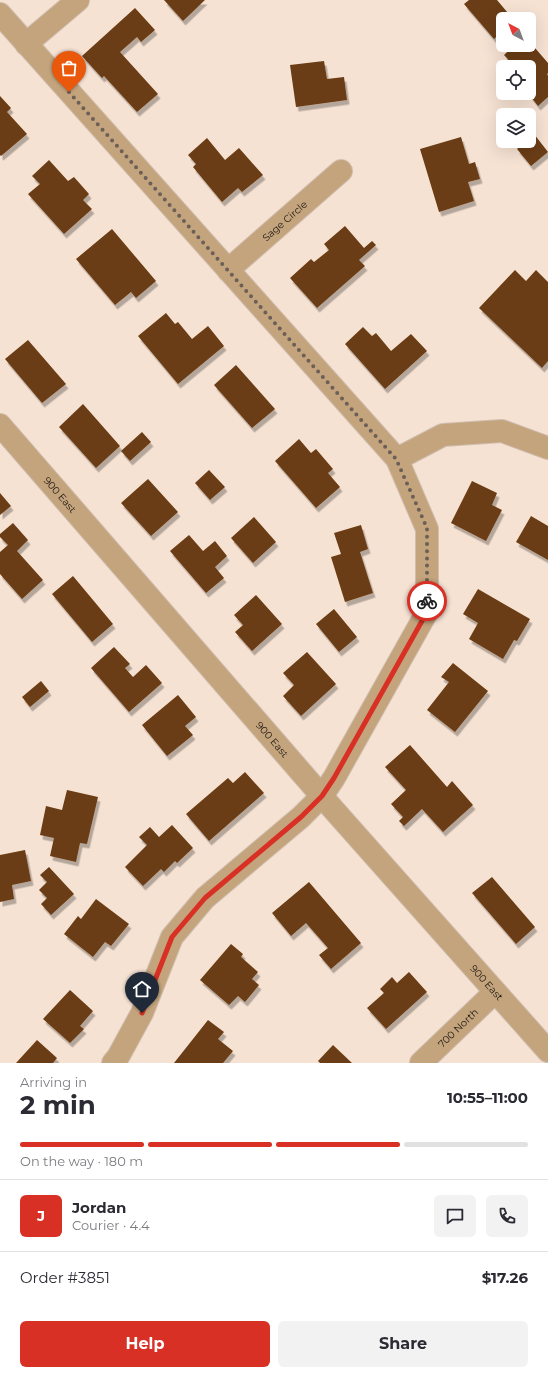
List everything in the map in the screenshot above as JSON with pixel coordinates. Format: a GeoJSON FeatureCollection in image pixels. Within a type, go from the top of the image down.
{"type":"FeatureCollection","features":[{"type":"Feature","properties":{"kind":"street"},"geometry":{"type":"LineString","coordinates":[[26,44],[78,0]]}},
{"type":"Feature","properties":{"kind":"street"},"geometry":{"type":"LineString","coordinates":[[0,14],[396,459],[427,528],[427,612],[334,778],[322,796],[301,817],[205,898],[172,937],[142,1013],[118,1057],[113,1063]]}},
{"type":"Feature","properties":{"kind":"street","name":"Sage Circle"},"geometry":{"type":"LineString","coordinates":[[228,270],[341,171]]}},
{"type":"Feature","properties":{"kind":"street","name":"900 East"},"geometry":{"type":"LineString","coordinates":[[0,425],[322,796],[548,1052]]}},
{"type":"Feature","properties":{"kind":"street"},"geometry":{"type":"LineString","coordinates":[[396,459],[443,435],[502,432],[548,448]]}},
{"type":"Feature","properties":{"kind":"street","name":"700 North"},"geometry":{"type":"LineString","coordinates":[[421,1063],[495,992]]}},
{"type":"Feature","properties":{"kind":"building"},"geometry":{"type":"Polygon","coordinates":[[[164,0],[205,0],[183,21],[164,0]]]}},
{"type":"Feature","properties":{"kind":"building"},"geometry":{"type":"Polygon","coordinates":[[[469,0],[497,0],[507,12],[496,12],[496,37],[494,39],[464,4],[469,0]]]}},
{"type":"Feature","properties":{"kind":"building"},"geometry":{"type":"Polygon","coordinates":[[[135,8],[155,30],[141,42],[137,37],[120,52],[158,94],[137,112],[104,76],[102,78],[82,56],[135,8]]]}},
{"type":"Feature","properties":{"kind":"building"},"geometry":{"type":"Polygon","coordinates":[[[536,49],[548,63],[548,97],[538,106],[533,100],[536,100],[536,60],[509,60],[504,55],[507,52],[536,52],[536,49]]]}},
{"type":"Feature","properties":{"kind":"building"},"geometry":{"type":"Polygon","coordinates":[[[324,61],[327,79],[344,77],[347,100],[296,107],[290,65],[324,61]]]}},
{"type":"Feature","properties":{"kind":"building"},"geometry":{"type":"Polygon","coordinates":[[[0,96],[11,108],[7,112],[27,134],[1,156],[0,155],[0,96]]]}},
{"type":"Feature","properties":{"kind":"building"},"geometry":{"type":"Polygon","coordinates":[[[461,137],[469,164],[475,162],[480,179],[468,182],[474,201],[439,212],[420,149],[461,137]]]}},
{"type":"Feature","properties":{"kind":"building"},"geometry":{"type":"Polygon","coordinates":[[[536,137],[548,152],[531,166],[517,149],[536,148],[536,137]]]}},
{"type":"Feature","properties":{"kind":"building"},"geometry":{"type":"Polygon","coordinates":[[[207,138],[225,160],[239,148],[263,175],[242,192],[238,188],[222,202],[193,167],[196,164],[188,155],[207,138]]]}},
{"type":"Feature","properties":{"kind":"building"},"geometry":{"type":"Polygon","coordinates":[[[49,160],[68,181],[74,177],[89,194],[83,200],[92,209],[64,234],[28,194],[40,184],[32,176],[49,160]]]}},
{"type":"Feature","properties":{"kind":"building"},"geometry":{"type":"Polygon","coordinates":[[[345,226],[364,248],[372,241],[376,245],[359,260],[365,266],[317,308],[290,278],[311,259],[314,262],[329,250],[324,244],[345,226]]]}},
{"type":"Feature","properties":{"kind":"building"},"geometry":{"type":"Polygon","coordinates":[[[112,229],[156,281],[136,298],[131,292],[115,305],[76,259],[112,229]]]}},
{"type":"Feature","properties":{"kind":"building"},"geometry":{"type":"Polygon","coordinates":[[[515,270],[526,281],[536,270],[548,282],[548,361],[542,368],[479,308],[515,270]]]}},
{"type":"Feature","properties":{"kind":"building"},"geometry":{"type":"Polygon","coordinates":[[[166,313],[175,324],[178,322],[192,339],[208,326],[224,346],[178,384],[138,336],[166,313]]]}},
{"type":"Feature","properties":{"kind":"building"},"geometry":{"type":"Polygon","coordinates":[[[363,327],[372,336],[376,333],[391,351],[411,334],[427,351],[385,389],[345,344],[363,327]]]}},
{"type":"Feature","properties":{"kind":"building"},"geometry":{"type":"Polygon","coordinates":[[[28,340],[66,384],[42,403],[5,359],[28,340]]]}},
{"type":"Feature","properties":{"kind":"building"},"geometry":{"type":"Polygon","coordinates":[[[236,365],[275,409],[252,428],[214,385],[236,365]]]}},
{"type":"Feature","properties":{"kind":"building"},"geometry":{"type":"Polygon","coordinates":[[[83,404],[120,446],[96,468],[59,427],[83,404]]]}},
{"type":"Feature","properties":{"kind":"building"},"geometry":{"type":"Polygon","coordinates":[[[142,432],[151,442],[130,461],[121,451],[142,432]]]}},
{"type":"Feature","properties":{"kind":"building"},"geometry":{"type":"Polygon","coordinates":[[[299,439],[311,453],[316,449],[333,469],[328,473],[340,487],[316,508],[275,461],[299,439]]]}},
{"type":"Feature","properties":{"kind":"building"},"geometry":{"type":"Polygon","coordinates":[[[209,470],[225,487],[210,500],[195,483],[209,470]]]}},
{"type":"Feature","properties":{"kind":"building"},"geometry":{"type":"Polygon","coordinates":[[[148,479],[178,512],[151,536],[121,503],[148,479]]]}},
{"type":"Feature","properties":{"kind":"building"},"geometry":{"type":"Polygon","coordinates":[[[472,481],[497,493],[492,505],[502,510],[486,541],[451,523],[472,481]]]}},
{"type":"Feature","properties":{"kind":"building"},"geometry":{"type":"Polygon","coordinates":[[[0,493],[11,506],[0,515],[0,493]]]}},
{"type":"Feature","properties":{"kind":"building"},"geometry":{"type":"Polygon","coordinates":[[[531,516],[548,526],[548,560],[516,542],[531,516]]]}},
{"type":"Feature","properties":{"kind":"building"},"geometry":{"type":"Polygon","coordinates":[[[254,517],[276,542],[253,563],[231,538],[254,517]]]}},
{"type":"Feature","properties":{"kind":"building"},"geometry":{"type":"Polygon","coordinates":[[[13,523],[28,540],[17,551],[43,580],[22,599],[0,574],[0,552],[8,545],[0,537],[0,534],[13,523]]]}},
{"type":"Feature","properties":{"kind":"building"},"geometry":{"type":"Polygon","coordinates":[[[361,525],[368,549],[360,552],[373,593],[345,602],[331,557],[341,554],[334,533],[361,525]]]}},
{"type":"Feature","properties":{"kind":"building"},"geometry":{"type":"Polygon","coordinates":[[[189,535],[203,551],[215,541],[227,556],[215,567],[224,578],[206,593],[170,551],[189,535]]]}},
{"type":"Feature","properties":{"kind":"building"},"geometry":{"type":"Polygon","coordinates":[[[73,576],[113,624],[92,642],[52,594],[73,576]]]}},
{"type":"Feature","properties":{"kind":"building"},"geometry":{"type":"Polygon","coordinates":[[[478,589],[530,619],[517,641],[514,640],[503,659],[469,639],[478,623],[463,614],[478,589]]]}},
{"type":"Feature","properties":{"kind":"building"},"geometry":{"type":"Polygon","coordinates":[[[256,595],[282,624],[252,651],[235,632],[243,625],[234,615],[256,595]]]}},
{"type":"Feature","properties":{"kind":"building"},"geometry":{"type":"Polygon","coordinates":[[[334,609],[357,637],[339,652],[316,624],[334,609]]]}},
{"type":"Feature","properties":{"kind":"building"},"geometry":{"type":"Polygon","coordinates":[[[114,647],[130,664],[125,668],[133,677],[146,665],[162,683],[129,712],[91,668],[114,647]]]}},
{"type":"Feature","properties":{"kind":"building"},"geometry":{"type":"Polygon","coordinates":[[[307,652],[336,684],[301,716],[283,696],[294,685],[283,673],[307,652]]]}},
{"type":"Feature","properties":{"kind":"building"},"geometry":{"type":"Polygon","coordinates":[[[453,663],[488,691],[455,732],[427,710],[449,682],[441,677],[453,663]]]}},
{"type":"Feature","properties":{"kind":"building"},"geometry":{"type":"Polygon","coordinates":[[[41,681],[49,691],[30,707],[22,697],[41,681]]]}},
{"type":"Feature","properties":{"kind":"building"},"geometry":{"type":"Polygon","coordinates":[[[178,695],[196,717],[185,726],[193,735],[167,756],[142,725],[178,695]]]}},
{"type":"Feature","properties":{"kind":"building"},"geometry":{"type":"Polygon","coordinates":[[[410,745],[447,787],[452,781],[473,805],[443,832],[422,809],[404,826],[399,821],[403,817],[391,804],[406,790],[385,767],[410,745]]]}},
{"type":"Feature","properties":{"kind":"building"},"geometry":{"type":"Polygon","coordinates":[[[245,772],[264,793],[209,841],[186,814],[228,778],[233,783],[245,772]]]}},
{"type":"Feature","properties":{"kind":"building"},"geometry":{"type":"Polygon","coordinates":[[[67,790],[98,797],[87,844],[80,843],[76,862],[50,856],[54,838],[40,835],[46,806],[62,810],[67,790]]]}},
{"type":"Feature","properties":{"kind":"building"},"geometry":{"type":"Polygon","coordinates":[[[172,825],[193,848],[177,863],[175,861],[164,872],[161,869],[143,886],[125,867],[147,845],[139,837],[150,827],[159,837],[172,825]]]}},
{"type":"Feature","properties":{"kind":"building"},"geometry":{"type":"Polygon","coordinates":[[[25,850],[31,881],[12,885],[14,899],[0,902],[0,855],[25,850]]]}},
{"type":"Feature","properties":{"kind":"building"},"geometry":{"type":"Polygon","coordinates":[[[49,867],[74,894],[51,915],[41,904],[47,898],[39,890],[47,882],[40,875],[49,867]]]}},
{"type":"Feature","properties":{"kind":"building"},"geometry":{"type":"Polygon","coordinates":[[[492,877],[535,927],[516,944],[472,893],[492,877]]]}},
{"type":"Feature","properties":{"kind":"building"},"geometry":{"type":"Polygon","coordinates":[[[309,882],[361,943],[331,969],[319,955],[328,948],[306,923],[291,936],[272,913],[309,882]]]}},
{"type":"Feature","properties":{"kind":"building"},"geometry":{"type":"Polygon","coordinates":[[[96,899],[129,924],[111,946],[105,942],[93,957],[64,934],[78,916],[81,919],[96,899]]]}},
{"type":"Feature","properties":{"kind":"building"},"geometry":{"type":"Polygon","coordinates":[[[231,944],[243,954],[241,957],[258,972],[252,979],[259,985],[245,1002],[238,996],[229,1005],[200,980],[231,944]]]}},
{"type":"Feature","properties":{"kind":"building"},"geometry":{"type":"Polygon","coordinates":[[[409,972],[427,992],[386,1029],[367,1008],[384,993],[380,989],[392,977],[397,983],[409,972]]]}},
{"type":"Feature","properties":{"kind":"building"},"geometry":{"type":"Polygon","coordinates":[[[70,990],[93,1011],[80,1026],[84,1029],[70,1043],[43,1019],[70,990]]]}},
{"type":"Feature","properties":{"kind":"building"},"geometry":{"type":"Polygon","coordinates":[[[208,1020],[224,1032],[218,1039],[233,1051],[223,1063],[174,1063],[208,1020]]]}},
{"type":"Feature","properties":{"kind":"building"},"geometry":{"type":"Polygon","coordinates":[[[37,1040],[57,1058],[53,1063],[16,1063],[37,1040]]]}},
{"type":"Feature","properties":{"kind":"building"},"geometry":{"type":"Polygon","coordinates":[[[333,1045],[352,1063],[320,1063],[318,1061],[333,1045]]]}},
{"type":"Feature","properties":{"kind":"way so far"},"geometry":{"type":"LineString","coordinates":[[69,92],[396,459],[427,528],[427,601]]}},
{"type":"Feature","properties":{"kind":"route"},"geometry":{"type":"LineString","coordinates":[[142,1013],[172,937],[205,898],[301,817],[322,796],[334,778],[427,612],[427,601]]}}]}
